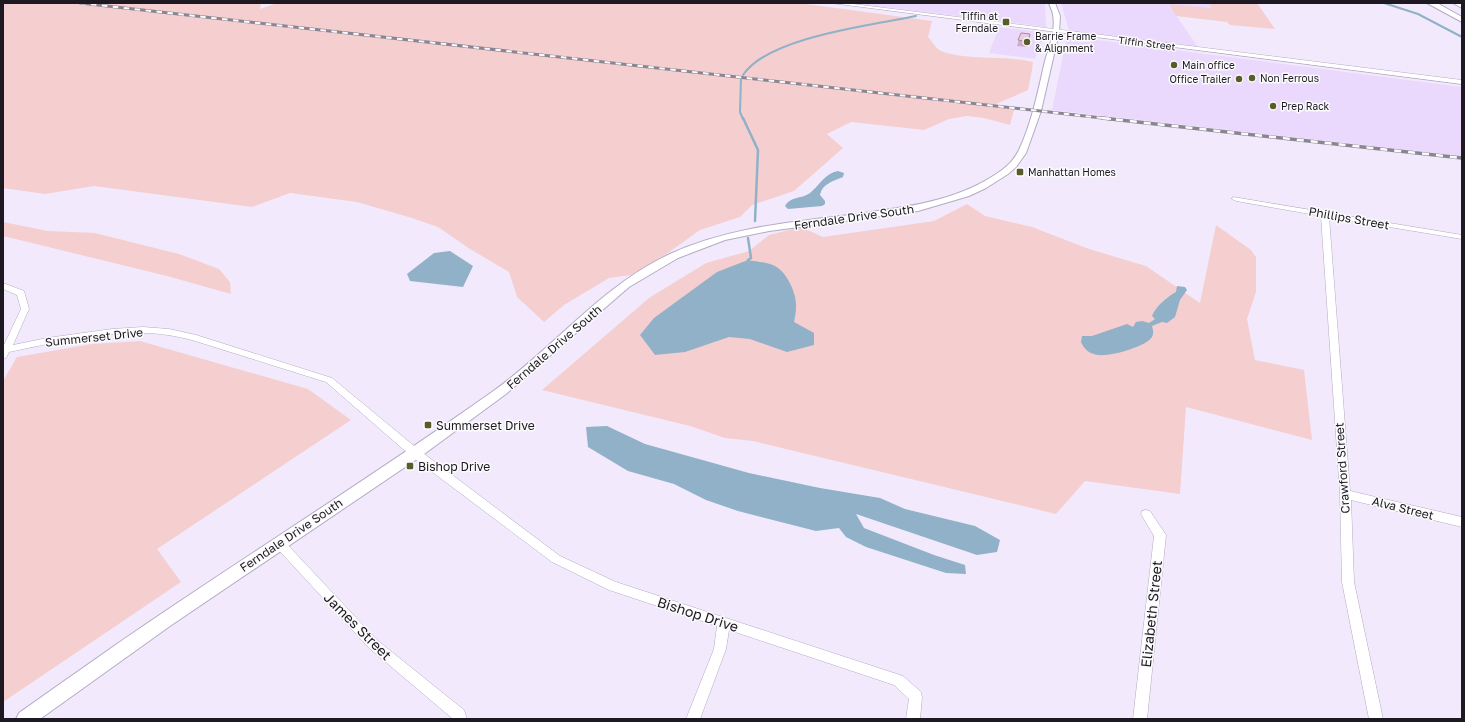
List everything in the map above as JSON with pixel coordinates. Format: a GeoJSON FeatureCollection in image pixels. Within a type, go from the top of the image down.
{"type":"FeatureCollection","features":[{"type":"Feature","properties":{"kind":"highway"},"geometry":{"type":"LineString","coordinates":[[1431,3],[1462,20]]}},
{"type":"Feature","properties":{"kind":"highway"},"geometry":{"type":"LineString","coordinates":[[1457,3],[1462,6]]}},
{"type":"Feature","properties":{"kind":"main road","name":"Ferndale Drive South"},"geometry":{"type":"LineString","coordinates":[[25,719],[164,621],[415,453],[522,375],[625,286],[674,256],[722,238],[769,228],[915,209],[966,194],[1005,172],[1013,165],[1022,153],[1037,110],[1056,32],[1057,16],[1052,3]]}},
{"type":"Feature","properties":{"kind":"street","name":"Tiffin Street"},"geometry":{"type":"LineString","coordinates":[[833,3],[856,4],[1056,32],[1462,82]]}},
{"type":"Feature","properties":{"kind":"street","name":"Phillips Street"},"geometry":{"type":"LineString","coordinates":[[1236,199],[1462,237]]}},
{"type":"Feature","properties":{"kind":"street","name":"Crawford Street"},"geometry":{"type":"LineString","coordinates":[[1325,214],[1345,494],[1348,582],[1376,719]]}},
{"type":"Feature","properties":{"kind":"street"},"geometry":{"type":"LineString","coordinates":[[3,286],[21,293],[25,310],[5,352]]}},
{"type":"Feature","properties":{"kind":"street","name":"Summerset Drive"},"geometry":{"type":"LineString","coordinates":[[5,352],[47,341],[127,331],[169,332],[193,337],[329,380],[415,453]]}},
{"type":"Feature","properties":{"kind":"street","name":"Bishop Drive"},"geometry":{"type":"LineString","coordinates":[[415,453],[556,559],[612,586],[898,680],[916,697],[913,719]]}},
{"type":"Feature","properties":{"kind":"street","name":"Alva Street"},"geometry":{"type":"LineString","coordinates":[[1345,494],[1462,522]]}},
{"type":"Feature","properties":{"kind":"street","name":"Elizabeth Street"},"geometry":{"type":"LineString","coordinates":[[1140,719],[1160,535],[1146,514]]}},
{"type":"Feature","properties":{"kind":"street","name":"James Street"},"geometry":{"type":"LineString","coordinates":[[280,543],[374,644],[459,716],[460,719]]}},
{"type":"Feature","properties":{"kind":"street"},"geometry":{"type":"LineString","coordinates":[[693,719],[720,649],[724,622]]}},
{"type":"Feature","properties":{"kind":"shaded area"},"geometry":{"type":"Polygon","coordinates":[[[3,3],[261,3],[260,9],[277,3],[799,3],[932,21],[928,37],[941,51],[963,56],[1033,62],[1028,90],[996,104],[1003,108],[1014,110],[1010,125],[984,118],[967,116],[949,119],[924,130],[851,122],[827,134],[843,148],[794,191],[752,205],[740,217],[700,230],[665,255],[631,275],[609,278],[564,305],[544,322],[517,297],[509,272],[470,249],[438,227],[357,202],[290,193],[252,207],[94,186],[45,194],[3,188],[3,3]]]}},
{"type":"Feature","properties":{"kind":"shaded area"},"geometry":{"type":"Polygon","coordinates":[[[851,3],[1045,3],[1046,27],[851,3]]]}},
{"type":"Feature","properties":{"kind":"shaded area"},"geometry":{"type":"Polygon","coordinates":[[[1061,3],[1209,3],[1213,8],[1169,5],[1198,47],[1069,31],[1061,3]]]}},
{"type":"Feature","properties":{"kind":"shaded area"},"geometry":{"type":"Polygon","coordinates":[[[1209,3],[1257,3],[1275,29],[1230,25],[1227,22],[1176,16],[1169,4],[1212,8],[1209,3]]]}},
{"type":"Feature","properties":{"kind":"shaded area"},"geometry":{"type":"Polygon","coordinates":[[[999,27],[1040,32],[1045,35],[1035,59],[989,53],[999,27]]]}},
{"type":"Feature","properties":{"kind":"shaded area"},"geometry":{"type":"Polygon","coordinates":[[[1067,36],[1462,87],[1462,156],[1052,110],[1067,36]]]}},
{"type":"Feature","properties":{"kind":"shaded area"},"geometry":{"type":"Polygon","coordinates":[[[967,204],[985,216],[1032,227],[1089,249],[1146,266],[1200,303],[1216,225],[1251,250],[1256,257],[1256,292],[1247,319],[1255,360],[1304,370],[1312,440],[1186,407],[1180,494],[1085,481],[1056,514],[753,441],[725,438],[690,426],[542,390],[649,298],[706,263],[749,251],[769,235],[801,227],[823,237],[934,221],[967,204]]]}},
{"type":"Feature","properties":{"kind":"shaded area"},"geometry":{"type":"Polygon","coordinates":[[[3,222],[48,231],[95,233],[179,254],[219,269],[230,282],[231,294],[167,276],[3,236],[3,222]]]}},
{"type":"Feature","properties":{"kind":"shaded area"},"geometry":{"type":"Polygon","coordinates":[[[140,341],[308,389],[351,420],[157,549],[181,582],[3,702],[3,381],[17,357],[92,344],[140,341]]]}},
{"type":"Feature","properties":{"kind":"water"},"geometry":{"type":"Polygon","coordinates":[[[838,171],[844,173],[843,177],[828,183],[821,191],[820,195],[825,201],[825,204],[822,206],[788,209],[785,206],[793,199],[807,195],[826,177],[833,172],[838,171]]]}},
{"type":"Feature","properties":{"kind":"water"},"geometry":{"type":"Polygon","coordinates":[[[450,251],[473,266],[463,287],[410,281],[407,274],[434,253],[450,251]]]}},
{"type":"Feature","properties":{"kind":"water"},"geometry":{"type":"Polygon","coordinates":[[[748,260],[771,264],[782,271],[791,286],[795,297],[796,309],[794,322],[814,333],[814,345],[787,352],[750,339],[729,337],[685,352],[655,355],[640,335],[654,318],[717,272],[748,260]]]}},
{"type":"Feature","properties":{"kind":"water"},"geometry":{"type":"Polygon","coordinates":[[[1177,286],[1185,287],[1187,290],[1180,300],[1175,317],[1167,323],[1162,322],[1152,326],[1152,337],[1142,345],[1106,355],[1092,353],[1083,346],[1081,342],[1082,336],[1092,336],[1127,324],[1133,327],[1136,322],[1142,321],[1149,323],[1155,319],[1152,316],[1159,305],[1176,292],[1177,286]]]}},
{"type":"Feature","properties":{"kind":"water"},"geometry":{"type":"Polygon","coordinates":[[[607,426],[645,444],[749,473],[820,488],[880,498],[905,509],[975,526],[1000,540],[997,552],[977,555],[856,514],[864,528],[934,555],[965,565],[966,574],[946,573],[866,547],[846,537],[839,528],[816,531],[738,511],[706,500],[674,484],[628,471],[588,447],[586,427],[607,426]]]}},
{"type":"Feature","properties":{"kind":"building"},"geometry":{"type":"Polygon","coordinates":[[[1021,33],[1030,34],[1028,42],[1018,40],[1021,33]]]}},
{"type":"Feature","properties":{"kind":"waterway"},"geometry":{"type":"LineString","coordinates":[[1384,3],[1418,14],[1462,37]]}},
{"type":"Feature","properties":{"kind":"waterway"},"geometry":{"type":"LineString","coordinates":[[743,75],[756,62],[774,51],[797,42],[849,29],[916,16]]}},
{"type":"Feature","properties":{"kind":"waterway"},"geometry":{"type":"LineString","coordinates":[[741,78],[740,112],[743,119]]}},
{"type":"Feature","properties":{"kind":"waterway"},"geometry":{"type":"LineString","coordinates":[[743,118],[758,150],[755,221]]}},
{"type":"Feature","properties":{"kind":"waterway"},"geometry":{"type":"LineString","coordinates":[[748,238],[751,258],[748,260]]}},
{"type":"Feature","properties":{"kind":"railway"},"geometry":{"type":"LineString","coordinates":[[80,3],[1111,119]]}},
{"type":"Feature","properties":{"kind":"railway"},"geometry":{"type":"LineString","coordinates":[[1102,118],[1111,119]]}},
{"type":"Feature","properties":{"kind":"railway"},"geometry":{"type":"LineString","coordinates":[[1111,119],[1462,158]]}},
{"type":"Feature","properties":{"kind":"place","name":"Tiffin at Ferndale"},"geometry":{"type":"Point","coordinates":[1006,22]}},
{"type":"Feature","properties":{"kind":"place","name":"Barrie Frame & Alignment"},"geometry":{"type":"Point","coordinates":[1027,42]}},
{"type":"Feature","properties":{"kind":"place","name":"Main office"},"geometry":{"type":"Point","coordinates":[1174,65]}},
{"type":"Feature","properties":{"kind":"place","name":"Non Ferrous"},"geometry":{"type":"Point","coordinates":[1252,78]}},
{"type":"Feature","properties":{"kind":"place","name":"Office Trailer"},"geometry":{"type":"Point","coordinates":[1239,79]}},
{"type":"Feature","properties":{"kind":"place","name":"Prep Rack"},"geometry":{"type":"Point","coordinates":[1273,106]}},
{"type":"Feature","properties":{"kind":"place","name":"Manhattan Homes"},"geometry":{"type":"Point","coordinates":[1020,172]}},
{"type":"Feature","properties":{"kind":"place","name":"Summerset Drive"},"geometry":{"type":"Point","coordinates":[428,425]}},
{"type":"Feature","properties":{"kind":"place","name":"Bishop Drive"},"geometry":{"type":"Point","coordinates":[410,466]}}]}
